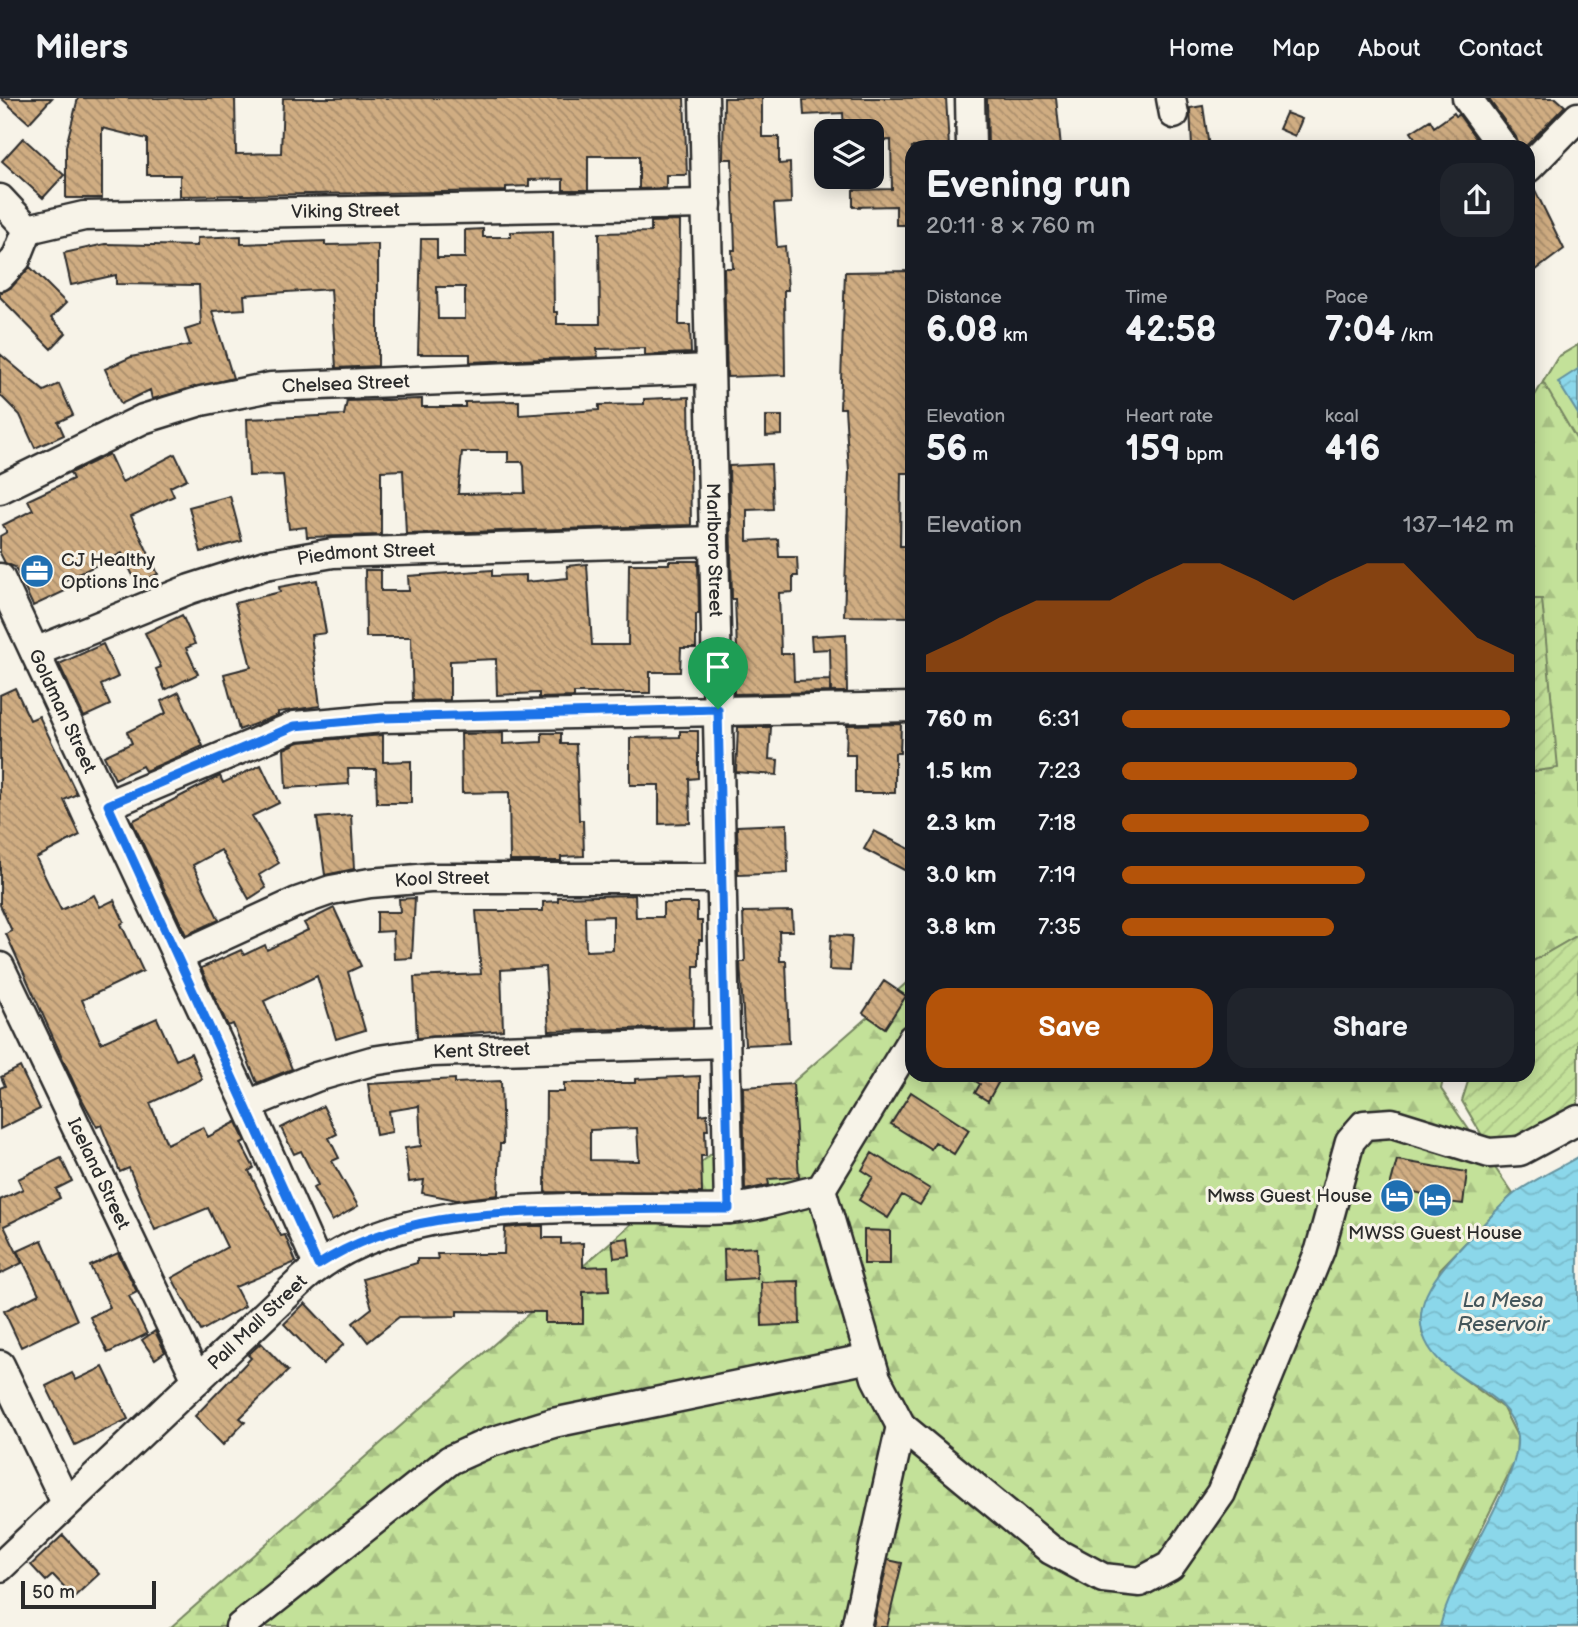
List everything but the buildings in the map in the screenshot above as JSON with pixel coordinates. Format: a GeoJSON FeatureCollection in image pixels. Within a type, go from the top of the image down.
{"type":"FeatureCollection","features":[{"type":"Feature","properties":{"kind":"street","name":"Marlboro Street"},"geometry":{"type":"LineString","coordinates":[[704,98],[729,1209]]}},
{"type":"Feature","properties":{"kind":"street"},"geometry":{"type":"LineString","coordinates":[[970,98],[971,140]]}},
{"type":"Feature","properties":{"kind":"street"},"geometry":{"type":"LineString","coordinates":[[1467,98],[1498,140]]}},
{"type":"Feature","properties":{"kind":"street"},"geometry":{"type":"LineString","coordinates":[[1535,162],[1578,117]]}},
{"type":"Feature","properties":{"kind":"street"},"geometry":{"type":"LineString","coordinates":[[0,199],[28,229],[16,259],[0,276]]}},
{"type":"Feature","properties":{"kind":"street","name":"Viking Street"},"geometry":{"type":"LineString","coordinates":[[28,229],[84,216],[707,204]]}},
{"type":"Feature","properties":{"kind":"street","name":"Chelsea Street"},"geometry":{"type":"LineString","coordinates":[[0,489],[143,419],[201,401],[271,387],[710,369]]}},
{"type":"Feature","properties":{"kind":"street","name":"Piedmont Street"},"geometry":{"type":"LineString","coordinates":[[35,652],[190,589],[265,565],[333,553],[714,541]]}},
{"type":"Feature","properties":{"kind":"street","name":"Goldman Street"},"geometry":{"type":"LineString","coordinates":[[0,578],[247,1105],[318,1265]]}},
{"type":"Feature","properties":{"kind":"street"},"geometry":{"type":"LineString","coordinates":[[108,805],[295,726],[382,718],[905,707]]}},
{"type":"Feature","properties":{"kind":"street","name":"Kool Street"},"geometry":{"type":"LineString","coordinates":[[177,957],[297,902],[331,890],[370,883],[430,878],[721,878]]}},
{"type":"Feature","properties":{"kind":"street","name":"Iceland Street"},"geometry":{"type":"LineString","coordinates":[[0,967],[197,1380]]}},
{"type":"Feature","properties":{"kind":"street","name":"Kent Street"},"geometry":{"type":"LineString","coordinates":[[247,1105],[316,1077],[372,1061],[432,1052],[725,1043]]}},
{"type":"Feature","properties":{"kind":"street"},"geometry":{"type":"LineString","coordinates":[[905,1051],[821,1189],[870,1359],[885,1397],[901,1426],[1051,1550],[1102,1578],[1140,1581],[1170,1566],[1221,1493],[1320,1250],[1350,1141],[1364,1125],[1392,1123],[1489,1153],[1520,1151],[1578,1120]]}},
{"type":"Feature","properties":{"kind":"street","name":"Pall Mall Street"},"geometry":{"type":"LineString","coordinates":[[0,1567],[318,1265],[359,1243],[432,1219],[503,1212],[729,1209],[821,1189]]}},
{"type":"Feature","properties":{"kind":"street"},"geometry":{"type":"LineString","coordinates":[[240,1627],[450,1460],[488,1443],[554,1423],[870,1359]]}},
{"type":"Feature","properties":{"kind":"street"},"geometry":{"type":"LineString","coordinates":[[0,1365],[66,1503]]}},
{"type":"Feature","properties":{"kind":"street"},"geometry":{"type":"LineString","coordinates":[[856,1627],[901,1426]]}},
{"type":"Feature","properties":{"kind":"green space"},"geometry":{"type":"Polygon","coordinates":[[[1578,345],[1578,935],[1535,960],[1535,395],[1558,357],[1578,345]]]}},
{"type":"Feature","properties":{"kind":"green space"},"geometry":{"type":"Polygon","coordinates":[[[1578,345],[1578,442],[1543,382],[1558,357],[1578,345]]]}},
{"type":"Feature","properties":{"kind":"green space"},"geometry":{"type":"Polygon","coordinates":[[[1535,599],[1542,599],[1558,768],[1535,771],[1535,599]]]}},
{"type":"Feature","properties":{"kind":"green space"},"geometry":{"type":"Polygon","coordinates":[[[1578,935],[1578,1108],[1531,1132],[1486,1142],[1462,1101],[1468,1082],[1535,1082],[1535,960],[1578,935]]]}},
{"type":"Feature","properties":{"kind":"green space"},"geometry":{"type":"Polygon","coordinates":[[[905,984],[905,1082],[1442,1082],[1441,1089],[1513,1194],[1440,1269],[1422,1333],[1441,1362],[1503,1408],[1517,1436],[1516,1459],[1461,1570],[1440,1627],[171,1627],[905,984]]]}},
{"type":"Feature","properties":{"kind":"water"},"geometry":{"type":"Polygon","coordinates":[[[1578,369],[1578,414],[1558,382],[1578,369]]]}},
{"type":"Feature","properties":{"kind":"water","name":"La Mesa Reservoir"},"geometry":{"type":"Polygon","coordinates":[[[1578,1157],[1578,1627],[1440,1627],[1458,1581],[1498,1503],[1515,1456],[1517,1437],[1514,1423],[1497,1402],[1440,1361],[1427,1343],[1421,1326],[1422,1309],[1428,1292],[1449,1260],[1504,1203],[1529,1184],[1578,1157]]]}},
{"type":"Feature","properties":{"kind":"place","name":"CJ Healthy Options Inc"},"geometry":{"type":"Point","coordinates":[37,571]}},
{"type":"Feature","properties":{"kind":"place","name":"Mwss Guest House"},"geometry":{"type":"Point","coordinates":[1397,1196]}},
{"type":"Feature","properties":{"kind":"place","name":"MWSS Guest House"},"geometry":{"type":"Point","coordinates":[1435,1200]}},
{"type":"Feature","properties":{"kind":"route"},"geometry":{"type":"LineString","coordinates":[[718,709],[729,1209],[503,1212],[432,1219],[394,1229],[359,1243],[318,1265],[108,805],[255,740],[295,726],[382,718],[718,709]]}}]}
